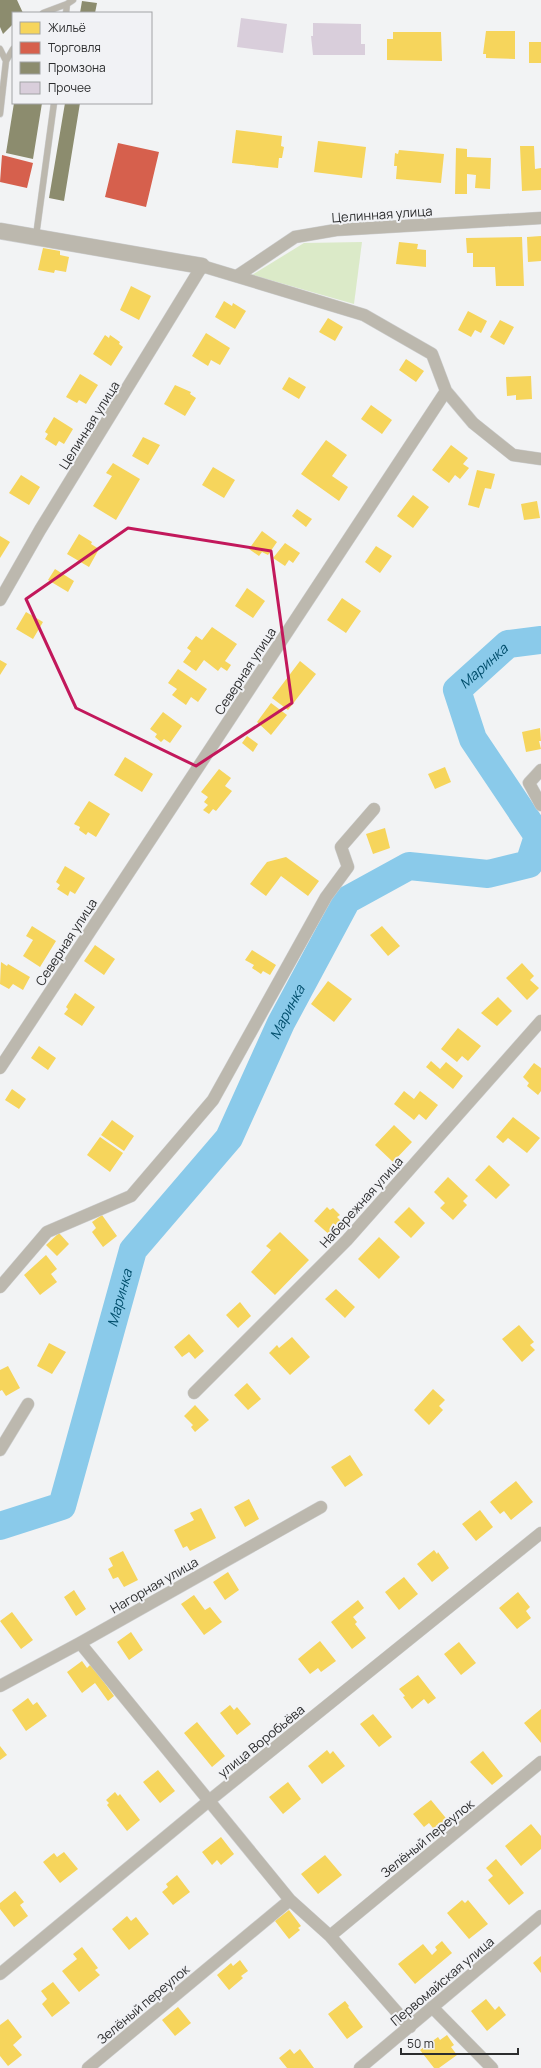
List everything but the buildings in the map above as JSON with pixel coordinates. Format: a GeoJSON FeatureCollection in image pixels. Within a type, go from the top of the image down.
{"type":"FeatureCollection","features":[{"type":"Feature","properties":{"kind":"street","name":"Целинная улица"},"geometry":{"type":"LineString","coordinates":[[237,276],[295,237],[336,230],[541,218]]}},
{"type":"Feature","properties":{"kind":"street"},"geometry":{"type":"LineString","coordinates":[[0,231],[36,236],[202,266],[364,315],[432,354],[446,391],[474,422],[513,455],[541,458]]}},
{"type":"Feature","properties":{"kind":"street","name":"Целинная улица"},"geometry":{"type":"LineString","coordinates":[[0,600],[40,530],[202,266]]}},
{"type":"Feature","properties":{"kind":"street","name":"Северная улица"},"geometry":{"type":"LineString","coordinates":[[0,1068],[446,391]]}},
{"type":"Feature","properties":{"kind":"street"},"geometry":{"type":"LineString","coordinates":[[541,770],[529,784],[541,805]]}},
{"type":"Feature","properties":{"kind":"street"},"geometry":{"type":"LineString","coordinates":[[0,1287],[47,1232],[131,1196],[213,1100],[326,897],[348,867],[341,847],[374,809]]}},
{"type":"Feature","properties":{"kind":"street","name":"Набережная улица"},"geometry":{"type":"LineString","coordinates":[[194,1393],[347,1240],[541,1021]]}},
{"type":"Feature","properties":{"kind":"street"},"geometry":{"type":"LineString","coordinates":[[0,1450],[28,1404]]}},
{"type":"Feature","properties":{"kind":"street","name":"Нагорная улица"},"geometry":{"type":"LineString","coordinates":[[3,1680],[80,1643],[320,1507]]}},
{"type":"Feature","properties":{"kind":"street","name":"улица Воробьёва"},"geometry":{"type":"LineString","coordinates":[[0,1974],[210,1800],[541,1532]]}},
{"type":"Feature","properties":{"kind":"street"},"geometry":{"type":"LineString","coordinates":[[80,1643],[210,1800],[290,1900],[330,1936],[410,2027]]}},
{"type":"Feature","properties":{"kind":"street","name":"Зелёный переулок"},"geometry":{"type":"LineString","coordinates":[[330,1936],[541,1762]]}},
{"type":"Feature","properties":{"kind":"street","name":"Зелёный переулок"},"geometry":{"type":"LineString","coordinates":[[88,2068],[290,1900]]}},
{"type":"Feature","properties":{"kind":"street","name":"Первомайская улица"},"geometry":{"type":"LineString","coordinates":[[360,2068],[541,1916]]}},
{"type":"Feature","properties":{"kind":"street"},"geometry":{"type":"LineString","coordinates":[[432,2007],[492,2068]]}},
{"type":"Feature","properties":{"kind":"lane"},"geometry":{"type":"LineString","coordinates":[[46,12],[67,4],[73,0]]}},
{"type":"Feature","properties":{"kind":"lane"},"geometry":{"type":"LineString","coordinates":[[66,12],[67,4]]}},
{"type":"Feature","properties":{"kind":"lane"},"geometry":{"type":"LineString","coordinates":[[0,49],[6,61]]}},
{"type":"Feature","properties":{"kind":"lane"},"geometry":{"type":"LineString","coordinates":[[0,114],[6,61],[12,51]]}},
{"type":"Feature","properties":{"kind":"lane"},"geometry":{"type":"LineString","coordinates":[[36,236],[54,104]]}},
{"type":"Feature","properties":{"kind":"highlighted area"},"geometry":{"type":"Polygon","coordinates":[[[128,528],[271,551],[292,703],[196,766],[76,708],[26,599],[128,528]]]}},
{"type":"Feature","properties":{"kind":"green space"},"geometry":{"type":"Polygon","coordinates":[[[362,242],[354,304],[252,275],[304,243],[362,242]]]}},
{"type":"Feature","properties":{"kind":"waterway","name":"Маринка"},"geometry":{"type":"LineString","coordinates":[[0,1526],[62,1506],[133,1250],[229,1138],[281,1023],[347,900],[409,866],[488,874],[529,864],[538,836],[473,739],[457,690],[508,644],[541,640]]}}]}
